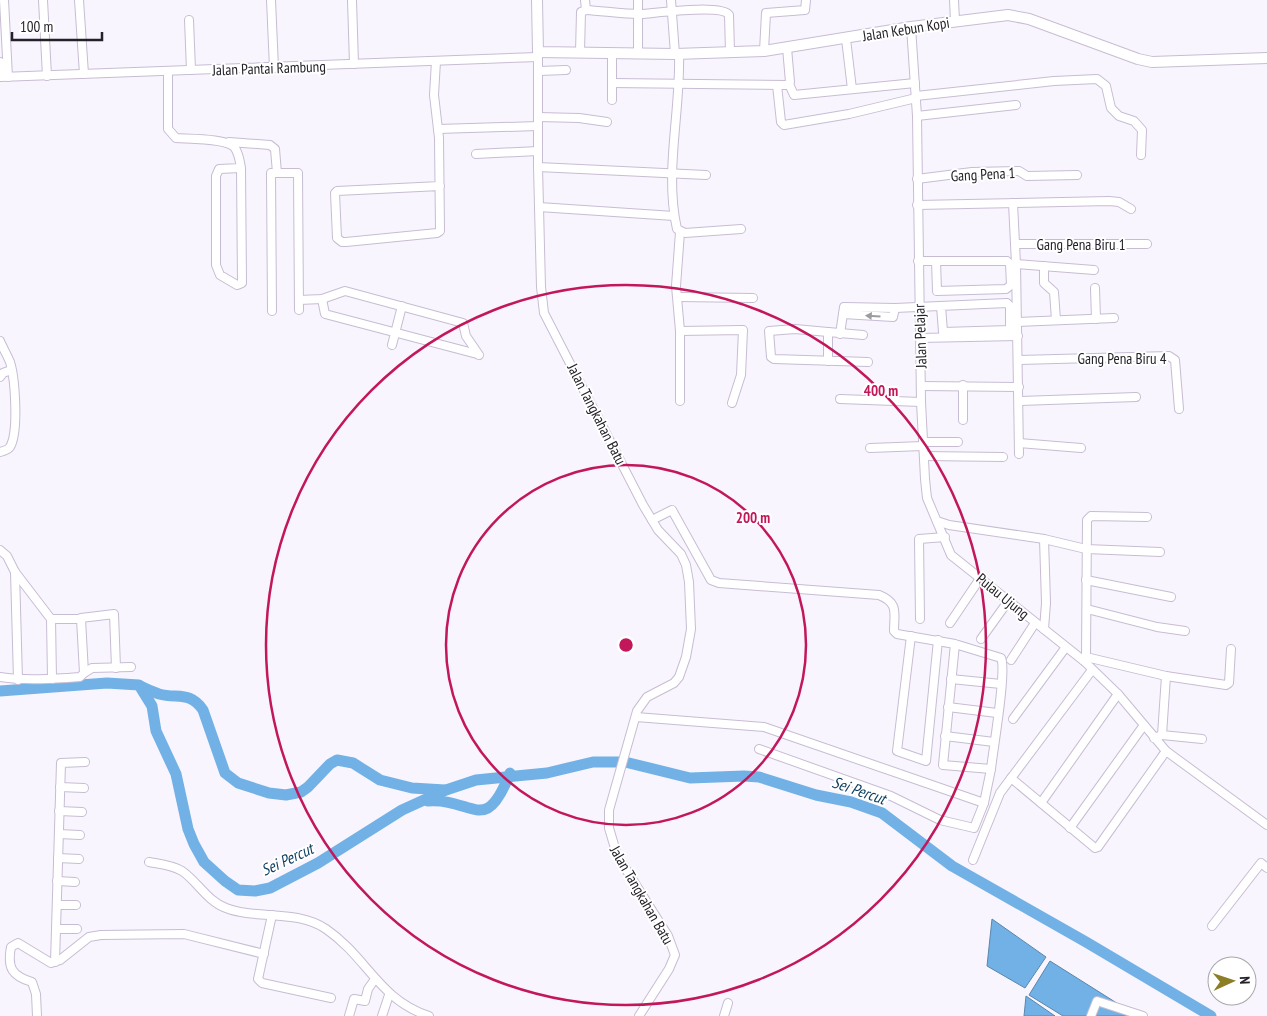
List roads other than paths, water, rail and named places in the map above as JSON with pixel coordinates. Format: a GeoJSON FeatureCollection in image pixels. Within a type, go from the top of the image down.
{"type":"FeatureCollection","features":[{"type":"Feature","properties":{"kind":"main road"},"geometry":{"type":"LineString","coordinates":[[537,0],[538,55]]}},
{"type":"Feature","properties":{"kind":"main road","name":"Jalan Kebun Kopi"},"geometry":{"type":"LineString","coordinates":[[538,55],[580,52],[677,53],[764,51],[911,27],[1008,15],[1019,16],[1138,59],[1152,62],[1267,58]]}},
{"type":"Feature","properties":{"kind":"street"},"geometry":{"type":"LineString","coordinates":[[3,77],[4,0]]}},
{"type":"Feature","properties":{"kind":"street"},"geometry":{"type":"LineString","coordinates":[[43,0],[47,76]]}},
{"type":"Feature","properties":{"kind":"street"},"geometry":{"type":"LineString","coordinates":[[79,0],[84,74]]}},
{"type":"Feature","properties":{"kind":"street"},"geometry":{"type":"LineString","coordinates":[[272,0],[274,68]]}},
{"type":"Feature","properties":{"kind":"street"},"geometry":{"type":"LineString","coordinates":[[352,0],[354,64]]}},
{"type":"Feature","properties":{"kind":"street"},"geometry":{"type":"LineString","coordinates":[[585,0],[586,10]]}},
{"type":"Feature","properties":{"kind":"street"},"geometry":{"type":"LineString","coordinates":[[638,0],[638,52]]}},
{"type":"Feature","properties":{"kind":"street"},"geometry":{"type":"LineString","coordinates":[[672,0],[680,85],[672,173],[674,216],[677,229],[680,232],[676,286],[679,297],[680,401]]}},
{"type":"Feature","properties":{"kind":"street"},"geometry":{"type":"LineString","coordinates":[[764,51],[766,13],[806,10],[806,0]]}},
{"type":"Feature","properties":{"kind":"street"},"geometry":{"type":"LineString","coordinates":[[954,0],[955,21]]}},
{"type":"Feature","properties":{"kind":"street"},"geometry":{"type":"LineString","coordinates":[[580,52],[581,12],[586,10],[638,14],[709,9],[727,12],[730,52]]}},
{"type":"Feature","properties":{"kind":"street"},"geometry":{"type":"LineString","coordinates":[[189,20],[191,70]]}},
{"type":"Feature","properties":{"kind":"street","name":"Jalan Pelajar"},"geometry":{"type":"LineString","coordinates":[[911,27],[918,116],[917,205],[923,444],[927,498],[937,521]]}},
{"type":"Feature","properties":{"kind":"street"},"geometry":{"type":"LineString","coordinates":[[846,39],[852,88]]}},
{"type":"Feature","properties":{"kind":"street"},"geometry":{"type":"LineString","coordinates":[[787,48],[789,84],[794,95],[915,82]]}},
{"type":"Feature","properties":{"kind":"street"},"geometry":{"type":"LineString","coordinates":[[612,53],[612,100]]}},
{"type":"Feature","properties":{"kind":"street","name":"Jalan Pantai Rambung"},"geometry":{"type":"LineString","coordinates":[[3,77],[274,68],[538,55]]}},
{"type":"Feature","properties":{"kind":"street","name":"Jalan Tangkahan Batu"},"geometry":{"type":"LineString","coordinates":[[538,55],[538,167],[541,287],[544,313],[652,520],[658,530],[681,554],[686,565],[689,582],[691,630],[686,657],[679,677],[674,683],[647,696],[636,717],[608,818],[611,839],[617,855],[668,936],[675,955],[669,969],[639,1016]]}},
{"type":"Feature","properties":{"kind":"street"},"geometry":{"type":"LineString","coordinates":[[436,61],[434,95],[438,129],[440,186],[440,231],[437,233],[346,242],[342,242],[337,238],[335,193],[337,191],[440,186]]}},
{"type":"Feature","properties":{"kind":"street"},"geometry":{"type":"LineString","coordinates":[[0,62],[3,77]]}},
{"type":"Feature","properties":{"kind":"street"},"geometry":{"type":"LineString","coordinates":[[539,71],[566,70]]}},
{"type":"Feature","properties":{"kind":"street"},"geometry":{"type":"LineString","coordinates":[[168,71],[168,129],[172,135],[176,138],[273,146],[276,153],[277,173]]}},
{"type":"Feature","properties":{"kind":"street"},"geometry":{"type":"LineString","coordinates":[[777,86],[781,122],[784,124],[849,114],[916,97],[1054,81],[1097,79],[1106,86],[1112,108],[1119,116],[1134,121],[1142,130],[1141,155]]}},
{"type":"Feature","properties":{"kind":"street"},"geometry":{"type":"LineString","coordinates":[[612,83],[777,86],[789,84]]}},
{"type":"Feature","properties":{"kind":"street"},"geometry":{"type":"LineString","coordinates":[[918,116],[1016,105]]}},
{"type":"Feature","properties":{"kind":"street"},"geometry":{"type":"LineString","coordinates":[[538,117],[579,118],[607,122]]}},
{"type":"Feature","properties":{"kind":"street"},"geometry":{"type":"LineString","coordinates":[[438,129],[538,126]]}},
{"type":"Feature","properties":{"kind":"street"},"geometry":{"type":"LineString","coordinates":[[227,142],[235,147],[241,168],[242,282],[237,286],[220,275],[216,265],[216,176],[219,169],[241,168]]}},
{"type":"Feature","properties":{"kind":"street"},"geometry":{"type":"LineString","coordinates":[[476,154],[538,151]]}},
{"type":"Feature","properties":{"kind":"street"},"geometry":{"type":"LineString","coordinates":[[538,167],[706,175]]}},
{"type":"Feature","properties":{"kind":"street","name":"Gang Pena 1"},"geometry":{"type":"LineString","coordinates":[[917,179],[972,172],[1020,171],[1027,176],[1077,175]]}},
{"type":"Feature","properties":{"kind":"street"},"geometry":{"type":"LineString","coordinates":[[272,311],[271,173],[298,173],[299,310]]}},
{"type":"Feature","properties":{"kind":"street"},"geometry":{"type":"LineString","coordinates":[[917,205],[1109,201],[1119,202],[1131,209]]}},
{"type":"Feature","properties":{"kind":"street"},"geometry":{"type":"LineString","coordinates":[[1012,203],[1020,387],[1019,454]]}},
{"type":"Feature","properties":{"kind":"street"},"geometry":{"type":"LineString","coordinates":[[539,207],[674,216]]}},
{"type":"Feature","properties":{"kind":"street"},"geometry":{"type":"LineString","coordinates":[[680,232],[741,229]]}},
{"type":"Feature","properties":{"kind":"street","name":"Gang Pena Biru 1"},"geometry":{"type":"LineString","coordinates":[[1015,244],[1147,244]]}},
{"type":"Feature","properties":{"kind":"street"},"geometry":{"type":"LineString","coordinates":[[918,261],[936,261],[1007,261],[1010,264],[1011,285],[1006,289],[938,291],[936,261]]}},
{"type":"Feature","properties":{"kind":"street"},"geometry":{"type":"LineString","coordinates":[[1016,264],[1094,270]]}},
{"type":"Feature","properties":{"kind":"street"},"geometry":{"type":"LineString","coordinates":[[1044,266],[1044,283],[1054,292],[1056,320]]}},
{"type":"Feature","properties":{"kind":"street"},"geometry":{"type":"LineString","coordinates":[[1095,288],[1096,319]]}},
{"type":"Feature","properties":{"kind":"street"},"geometry":{"type":"LineString","coordinates":[[299,300],[322,299],[345,291],[463,323],[466,336],[479,354],[325,314],[322,299]]}},
{"type":"Feature","properties":{"kind":"street"},"geometry":{"type":"LineString","coordinates":[[679,297],[753,298]]}},
{"type":"Feature","properties":{"kind":"street"},"geometry":{"type":"LineString","coordinates":[[840,334],[844,310],[893,317],[895,308],[1007,303],[1010,306],[1010,330],[943,332],[941,306]]}},
{"type":"Feature","properties":{"kind":"street"},"geometry":{"type":"LineString","coordinates":[[392,345],[402,306]]}},
{"type":"Feature","properties":{"kind":"street"},"geometry":{"type":"LineString","coordinates":[[1017,322],[1114,318]]}},
{"type":"Feature","properties":{"kind":"street"},"geometry":{"type":"LineString","coordinates":[[863,335],[796,329],[769,331],[770,352],[774,359],[868,362]]}},
{"type":"Feature","properties":{"kind":"street"},"geometry":{"type":"LineString","coordinates":[[680,331],[743,330],[742,374],[732,403]]}},
{"type":"Feature","properties":{"kind":"street"},"geometry":{"type":"LineString","coordinates":[[828,332],[828,361]]}},
{"type":"Feature","properties":{"kind":"street"},"geometry":{"type":"LineString","coordinates":[[920,338],[1018,336]]}},
{"type":"Feature","properties":{"kind":"street"},"geometry":{"type":"LineString","coordinates":[[0,341],[11,370],[14,395],[14,433],[10,446],[6,451],[0,452]]}},
{"type":"Feature","properties":{"kind":"street","name":"Gang Pena Biru 4"},"geometry":{"type":"LineString","coordinates":[[1019,360],[1169,356],[1176,360],[1180,409]]}},
{"type":"Feature","properties":{"kind":"street"},"geometry":{"type":"LineString","coordinates":[[0,377],[3,373],[11,370]]}},
{"type":"Feature","properties":{"kind":"street"},"geometry":{"type":"LineString","coordinates":[[921,386],[963,384],[1020,387]]}},
{"type":"Feature","properties":{"kind":"street"},"geometry":{"type":"LineString","coordinates":[[963,384],[963,420]]}},
{"type":"Feature","properties":{"kind":"street"},"geometry":{"type":"LineString","coordinates":[[1020,401],[1136,397]]}},
{"type":"Feature","properties":{"kind":"street"},"geometry":{"type":"LineString","coordinates":[[840,399],[921,402]]}},
{"type":"Feature","properties":{"kind":"street"},"geometry":{"type":"LineString","coordinates":[[870,448],[958,442]]}},
{"type":"Feature","properties":{"kind":"street"},"geometry":{"type":"LineString","coordinates":[[1019,443],[1081,448]]}},
{"type":"Feature","properties":{"kind":"street"},"geometry":{"type":"LineString","coordinates":[[924,456],[1003,457]]}},
{"type":"Feature","properties":{"kind":"street"},"geometry":{"type":"LineString","coordinates":[[652,520],[672,510],[711,580],[719,583],[879,595],[890,599],[894,604],[894,631],[897,634],[938,640],[1001,658],[1001,684],[991,769],[984,803],[974,828],[940,820],[891,796],[759,748]]}},
{"type":"Feature","properties":{"kind":"street"},"geometry":{"type":"LineString","coordinates":[[1147,517],[1088,518],[1085,659],[1092,670],[1118,694],[1166,751],[1267,825]]}},
{"type":"Feature","properties":{"kind":"street"},"geometry":{"type":"LineString","coordinates":[[937,521],[949,525],[1044,539],[1086,549],[1160,552]]}},
{"type":"Feature","properties":{"kind":"street","name":"Pulau Ujung"},"geometry":{"type":"LineString","coordinates":[[937,521],[951,555],[981,577],[1066,647],[1085,659]]}},
{"type":"Feature","properties":{"kind":"street"},"geometry":{"type":"LineString","coordinates":[[920,619],[920,539],[945,537]]}},
{"type":"Feature","properties":{"kind":"street"},"geometry":{"type":"LineString","coordinates":[[1044,539],[1046,603],[1044,629]]}},
{"type":"Feature","properties":{"kind":"street"},"geometry":{"type":"LineString","coordinates":[[0,550],[7,556],[15,572],[51,619],[52,679]]}},
{"type":"Feature","properties":{"kind":"street"},"geometry":{"type":"LineString","coordinates":[[15,572],[18,680]]}},
{"type":"Feature","properties":{"kind":"street"},"geometry":{"type":"LineString","coordinates":[[950,623],[981,577]]}},
{"type":"Feature","properties":{"kind":"street"},"geometry":{"type":"LineString","coordinates":[[1086,580],[1171,598]]}},
{"type":"Feature","properties":{"kind":"street"},"geometry":{"type":"LineString","coordinates":[[981,639],[1009,600]]}},
{"type":"Feature","properties":{"kind":"street"},"geometry":{"type":"LineString","coordinates":[[1087,609],[1157,627],[1185,631]]}},
{"type":"Feature","properties":{"kind":"street"},"geometry":{"type":"LineString","coordinates":[[51,619],[114,614],[116,668]]}},
{"type":"Feature","properties":{"kind":"street"},"geometry":{"type":"LineString","coordinates":[[80,618],[84,673]]}},
{"type":"Feature","properties":{"kind":"street"},"geometry":{"type":"LineString","coordinates":[[1010,660],[1035,622]]}},
{"type":"Feature","properties":{"kind":"street"},"geometry":{"type":"LineString","coordinates":[[911,636],[897,751],[926,760],[938,640]]}},
{"type":"Feature","properties":{"kind":"street"},"geometry":{"type":"LineString","coordinates":[[955,644],[943,765],[991,769]]}},
{"type":"Feature","properties":{"kind":"street"},"geometry":{"type":"LineString","coordinates":[[1013,719],[1066,647]]}},
{"type":"Feature","properties":{"kind":"street"},"geometry":{"type":"LineString","coordinates":[[1085,659],[1166,676],[1227,684],[1231,648]]}},
{"type":"Feature","properties":{"kind":"street"},"geometry":{"type":"LineString","coordinates":[[0,677],[18,680],[80,677],[92,668],[131,667]]}},
{"type":"Feature","properties":{"kind":"street"},"geometry":{"type":"LineString","coordinates":[[973,860],[994,804],[1011,778],[1092,670]]}},
{"type":"Feature","properties":{"kind":"street"},"geometry":{"type":"LineString","coordinates":[[1162,735],[1166,676]]}},
{"type":"Feature","properties":{"kind":"street"},"geometry":{"type":"LineString","coordinates":[[951,679],[1001,684]]}},
{"type":"Feature","properties":{"kind":"street"},"geometry":{"type":"LineString","coordinates":[[1041,803],[1118,694]]}},
{"type":"Feature","properties":{"kind":"street"},"geometry":{"type":"LineString","coordinates":[[948,707],[997,713]]}},
{"type":"Feature","properties":{"kind":"street"},"geometry":{"type":"LineString","coordinates":[[636,717],[764,727],[984,803]]}},
{"type":"Feature","properties":{"kind":"street"},"geometry":{"type":"LineString","coordinates":[[1070,828],[1144,725]]}},
{"type":"Feature","properties":{"kind":"street"},"geometry":{"type":"LineString","coordinates":[[1154,738],[1162,735],[1202,739]]}},
{"type":"Feature","properties":{"kind":"street"},"geometry":{"type":"LineString","coordinates":[[946,736],[994,742]]}},
{"type":"Feature","properties":{"kind":"street"},"geometry":{"type":"LineString","coordinates":[[1011,778],[1093,847],[1098,847],[1166,751]]}},
{"type":"Feature","properties":{"kind":"street"},"geometry":{"type":"LineString","coordinates":[[55,962],[61,762],[85,762]]}},
{"type":"Feature","properties":{"kind":"street"},"geometry":{"type":"LineString","coordinates":[[60,787],[84,788]]}},
{"type":"Feature","properties":{"kind":"street"},"geometry":{"type":"LineString","coordinates":[[59,811],[82,812]]}},
{"type":"Feature","properties":{"kind":"street"},"geometry":{"type":"LineString","coordinates":[[59,834],[80,835]]}},
{"type":"Feature","properties":{"kind":"street"},"geometry":{"type":"LineString","coordinates":[[58,858],[79,858]]}},
{"type":"Feature","properties":{"kind":"street"},"geometry":{"type":"LineString","coordinates":[[149,862],[173,867],[183,872],[214,902],[223,907],[239,912],[272,914],[309,921],[325,928],[364,963],[389,995],[426,1016]]}},
{"type":"Feature","properties":{"kind":"street"},"geometry":{"type":"LineString","coordinates":[[1212,926],[1261,863],[1267,868]]}},
{"type":"Feature","properties":{"kind":"street"},"geometry":{"type":"LineString","coordinates":[[57,881],[75,882]]}},
{"type":"Feature","properties":{"kind":"street"},"geometry":{"type":"LineString","coordinates":[[57,905],[76,905]]}},
{"type":"Feature","properties":{"kind":"street"},"geometry":{"type":"LineString","coordinates":[[272,914],[258,979],[262,983],[331,998]]}},
{"type":"Feature","properties":{"kind":"street"},"geometry":{"type":"LineString","coordinates":[[56,929],[76,929]]}},
{"type":"Feature","properties":{"kind":"street"},"geometry":{"type":"LineString","coordinates":[[37,1016],[36,994],[32,982],[20,978],[12,972],[9,957],[11,947],[18,943],[46,961],[55,962],[89,937],[101,935],[184,934],[264,954]]}},
{"type":"Feature","properties":{"kind":"street"},"geometry":{"type":"LineString","coordinates":[[349,1016],[354,1000],[365,1002],[368,989],[375,979]]}},
{"type":"Feature","properties":{"kind":"street"},"geometry":{"type":"LineString","coordinates":[[382,1016],[389,995]]}},
{"type":"Feature","properties":{"kind":"street"},"geometry":{"type":"LineString","coordinates":[[1091,1016],[1098,1000],[1143,1016]]}},
{"type":"Feature","properties":{"kind":"street"},"geometry":{"type":"LineString","coordinates":[[724,1016],[728,1003]]}},
{"type":"Feature","properties":{"kind":"water"},"geometry":{"type":"Polygon","coordinates":[[[992,919],[1046,957],[1025,988],[987,966],[992,919]]]}},
{"type":"Feature","properties":{"kind":"water"},"geometry":{"type":"Polygon","coordinates":[[[1050,961],[1131,1012],[1129,1016],[1063,1016],[1029,995],[1050,961]]]}},
{"type":"Feature","properties":{"kind":"water"},"geometry":{"type":"Polygon","coordinates":[[[1026,996],[1055,1016],[1024,1016],[1026,996]]]}},
{"type":"Feature","properties":{"kind":"waterway","name":"Sei Percut"},"geometry":{"type":"LineString","coordinates":[[0,691],[107,683],[139,685],[152,706],[156,731],[176,774],[188,829],[194,844],[204,862],[238,890],[255,891],[270,888],[318,863],[402,810],[446,790],[476,780],[547,773],[593,762],[625,762],[690,778],[759,777],[816,795],[851,802],[882,813],[952,866],[1211,1016]]}},
{"type":"Feature","properties":{"kind":"waterway","name":"Sei Percut"},"geometry":{"type":"LineString","coordinates":[[140,686],[159,694],[188,698],[198,704],[203,710],[225,773],[238,783],[269,793],[286,795],[301,792],[330,764],[337,760],[353,763],[380,780],[412,788],[445,790]]}},
{"type":"Feature","properties":{"kind":"waterway"},"geometry":{"type":"LineString","coordinates":[[428,801],[457,804],[477,810],[485,809],[493,804],[510,773]]}}]}
